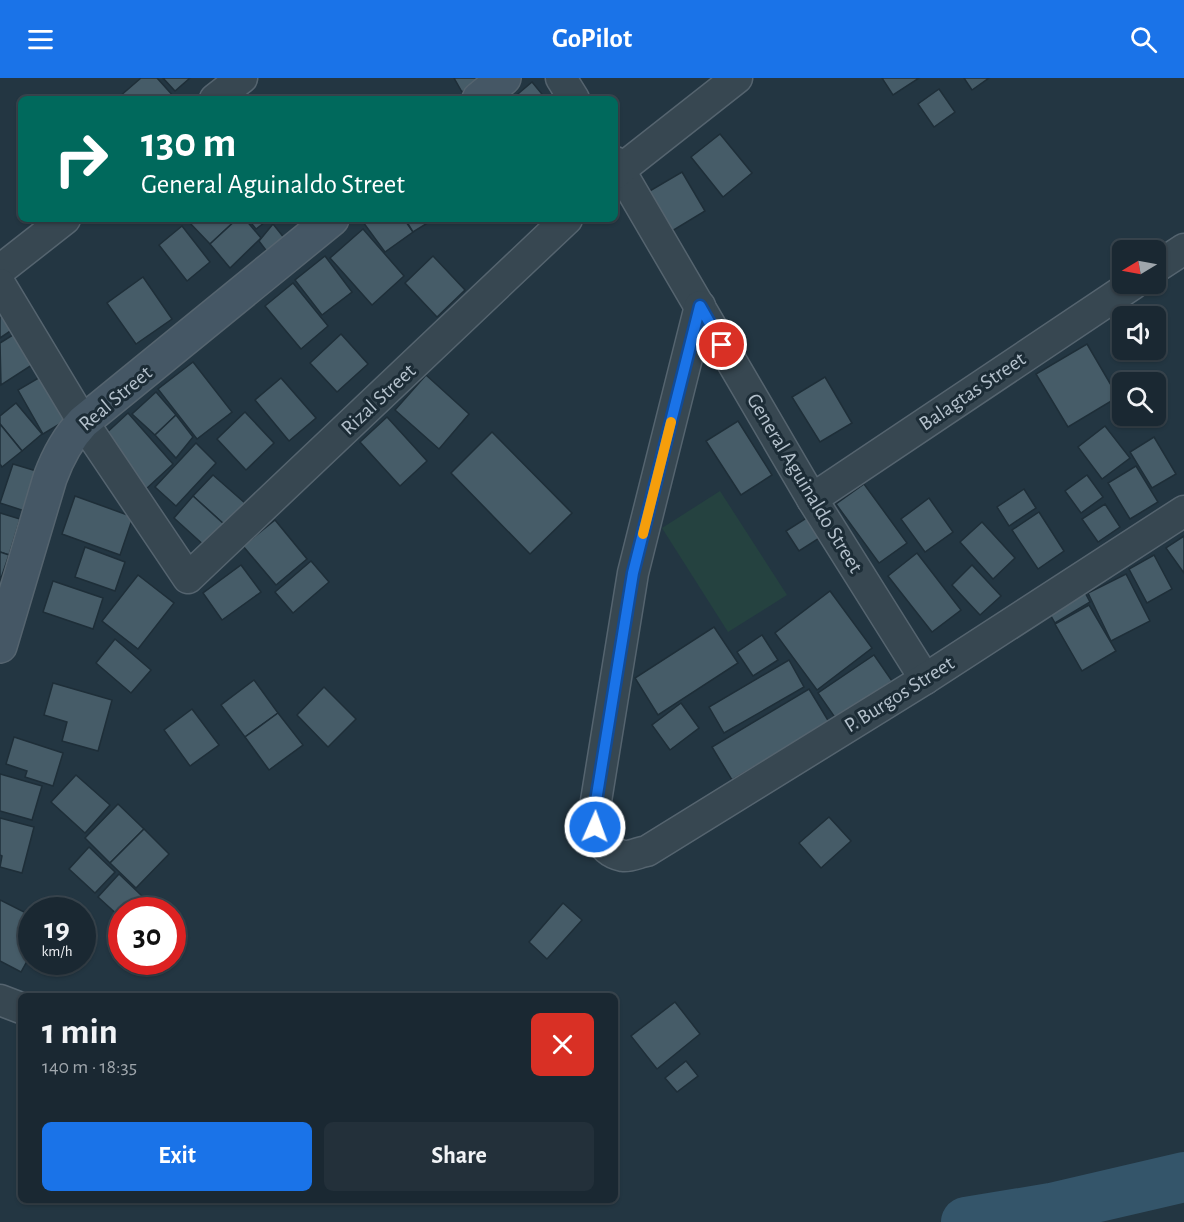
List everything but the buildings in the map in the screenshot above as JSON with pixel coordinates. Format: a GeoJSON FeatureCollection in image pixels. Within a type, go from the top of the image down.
{"type":"FeatureCollection","features":[{"type":"Feature","properties":{"kind":"main road"},"geometry":{"type":"LineString","coordinates":[[483,96],[504,78]]}},
{"type":"Feature","properties":{"kind":"main road","name":"Real Street"},"geometry":{"type":"LineString","coordinates":[[0,646],[50,478],[58,456],[71,436],[83,423],[328,222]]}},
{"type":"Feature","properties":{"kind":"street"},"geometry":{"type":"LineString","coordinates":[[219,96],[242,78]]}},
{"type":"Feature","properties":{"kind":"street"},"geometry":{"type":"LineString","coordinates":[[561,78],[572,96]]}},
{"type":"Feature","properties":{"kind":"street"},"geometry":{"type":"LineString","coordinates":[[618,167],[736,78]]}},
{"type":"Feature","properties":{"kind":"street","name":"General Aguinaldo Street"},"geometry":{"type":"LineString","coordinates":[[618,170],[812,499],[924,679]]}},
{"type":"Feature","properties":{"kind":"street"},"geometry":{"type":"LineString","coordinates":[[0,270],[61,222]]}},
{"type":"Feature","properties":{"kind":"street","name":"Rizal Street"},"geometry":{"type":"LineString","coordinates":[[83,423],[188,579],[564,222]]}},
{"type":"Feature","properties":{"kind":"street"},"geometry":{"type":"LineString","coordinates":[[1166,261],[1184,249]]}},
{"type":"Feature","properties":{"kind":"street"},"geometry":{"type":"LineString","coordinates":[[0,284],[83,423]]}},
{"type":"Feature","properties":{"kind":"street","name":"Balagtas Street"},"geometry":{"type":"LineString","coordinates":[[812,499],[1118,294]]}},
{"type":"Feature","properties":{"kind":"street","name":"P. Burgos Street"},"geometry":{"type":"LineString","coordinates":[[700,306],[633,573],[596,801],[595,827],[606,848],[625,856],[647,851],[924,679],[1184,511]]}},
{"type":"Feature","properties":{"kind":"street"},"geometry":{"type":"LineString","coordinates":[[0,1000],[18,1007]]}},
{"type":"Feature","properties":{"kind":"green space"},"geometry":{"type":"Polygon","coordinates":[[[720,491],[787,595],[728,632],[662,528],[720,491]]]}},
{"type":"Feature","properties":{"kind":"waterway"},"geometry":{"type":"LineString","coordinates":[[966,1222],[1051,1208],[1184,1177]]}},
{"type":"Feature","properties":{"kind":"slow traffic"},"geometry":{"type":"LineString","coordinates":[[643,534],[671,422]]}},
{"type":"Feature","properties":{"kind":"route"},"geometry":{"type":"LineString","coordinates":[[595,827],[596,801],[633,573],[700,306],[722,345]]}}]}
